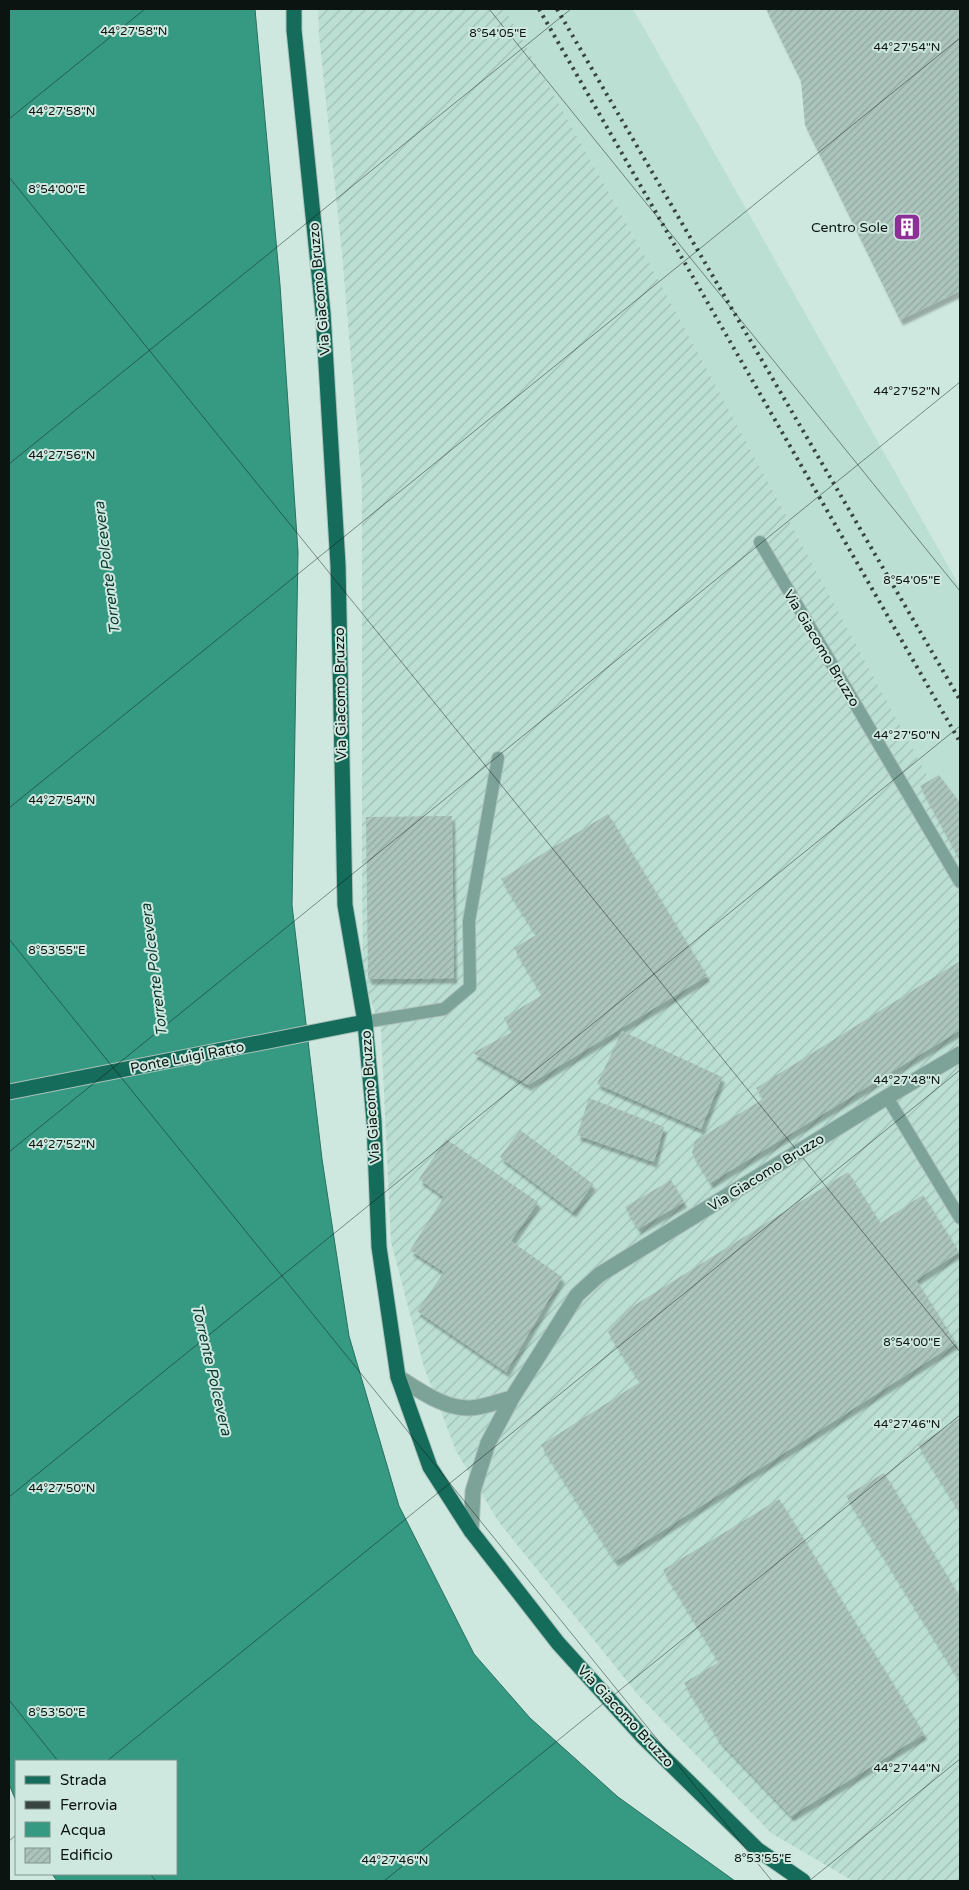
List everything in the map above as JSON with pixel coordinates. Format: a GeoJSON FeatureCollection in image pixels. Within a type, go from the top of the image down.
{"type":"FeatureCollection","features":[{"type":"Feature","properties":{"kind":"main road","name":"Via Giacomo Bruzzo"},"geometry":{"type":"LineString","coordinates":[[294,9],[294,30],[323,313],[338,565],[345,905],[365,1022],[374,1121],[379,1247],[398,1377],[430,1467],[471,1531],[558,1643],[643,1737],[758,1850],[803,1881]]}},
{"type":"Feature","properties":{"kind":"main road","name":"Ponte Luigi Ratto"},"geometry":{"type":"LineString","coordinates":[[9,1092],[365,1022]]}},
{"type":"Feature","properties":{"kind":"street","name":"Via Giacomo Bruzzo"},"geometry":{"type":"LineString","coordinates":[[471,1531],[473,1491],[488,1443],[512,1398],[577,1294],[599,1275],[960,1054]]}},
{"type":"Feature","properties":{"kind":"street"},"geometry":{"type":"LineString","coordinates":[[398,1377],[430,1397],[450,1405],[470,1408],[512,1398]]}},
{"type":"Feature","properties":{"kind":"lane","name":"Via Giacomo Bruzzo"},"geometry":{"type":"LineString","coordinates":[[760,542],[960,882]]}},
{"type":"Feature","properties":{"kind":"lane"},"geometry":{"type":"LineString","coordinates":[[365,1022],[444,1009],[470,987],[469,921],[498,758]]}},
{"type":"Feature","properties":{"kind":"lane"},"geometry":{"type":"LineString","coordinates":[[887,1097],[960,1218]]}},
{"type":"Feature","properties":{"kind":"shaded area"},"geometry":{"type":"Polygon","coordinates":[[[318,9],[505,9],[659,281],[960,836],[960,1881],[853,1881],[771,1833],[639,1696],[498,1521],[456,1451],[424,1367],[391,1242],[381,1030],[363,977],[362,487],[342,253],[319,35],[318,9]]]}},
{"type":"Feature","properties":{"kind":"shaded area"},"geometry":{"type":"Polygon","coordinates":[[[505,9],[633,9],[960,587],[960,836],[659,281],[505,9]]]}},
{"type":"Feature","properties":{"kind":"water","name":"Torrente Polcevera"},"geometry":{"type":"Polygon","coordinates":[[[9,9],[255,9],[280,285],[298,552],[292,905],[322,1159],[349,1336],[399,1506],[474,1654],[530,1718],[618,1797],[735,1881],[57,1881],[53,1875],[178,1875],[178,1760],[15,1760],[15,1799],[9,1784],[9,9]]]}},
{"type":"Feature","properties":{"kind":"building","name":"Centro Sole"},"geometry":{"type":"Polygon","coordinates":[[[766,9],[960,9],[960,291],[900,320],[805,125],[801,81],[766,9]]]}},
{"type":"Feature","properties":{"kind":"building"},"geometry":{"type":"Polygon","coordinates":[[[939,775],[960,803],[960,860],[920,786],[939,775]]]}},
{"type":"Feature","properties":{"kind":"building"},"geometry":{"type":"Polygon","coordinates":[[[608,814],[707,976],[528,1085],[473,1053],[512,1032],[504,1018],[542,995],[514,948],[536,935],[501,879],[608,814]]]}},
{"type":"Feature","properties":{"kind":"building"},"geometry":{"type":"Polygon","coordinates":[[[452,816],[454,978],[368,979],[366,817],[452,816]]]}},
{"type":"Feature","properties":{"kind":"building"},"geometry":{"type":"Polygon","coordinates":[[[960,961],[960,1030],[710,1183],[692,1153],[695,1141],[763,1099],[756,1088],[960,961]]]}},
{"type":"Feature","properties":{"kind":"building"},"geometry":{"type":"Polygon","coordinates":[[[622,1031],[722,1077],[701,1129],[597,1084],[622,1031]]]}},
{"type":"Feature","properties":{"kind":"building"},"geometry":{"type":"Polygon","coordinates":[[[589,1098],[664,1127],[654,1162],[577,1135],[589,1098]]]}},
{"type":"Feature","properties":{"kind":"building"},"geometry":{"type":"Polygon","coordinates":[[[520,1130],[593,1184],[573,1212],[500,1157],[520,1130]]]}},
{"type":"Feature","properties":{"kind":"building"},"geometry":{"type":"Polygon","coordinates":[[[446,1139],[538,1202],[511,1241],[562,1277],[506,1372],[417,1311],[444,1272],[410,1250],[444,1197],[419,1179],[446,1139]]]}},
{"type":"Feature","properties":{"kind":"building"},"geometry":{"type":"Polygon","coordinates":[[[848,1172],[880,1223],[923,1195],[959,1252],[916,1280],[956,1343],[615,1561],[541,1445],[640,1382],[608,1332],[627,1310],[848,1172]]]}},
{"type":"Feature","properties":{"kind":"building"},"geometry":{"type":"Polygon","coordinates":[[[671,1180],[684,1202],[638,1229],[625,1207],[671,1180]]]}},
{"type":"Feature","properties":{"kind":"building"},"geometry":{"type":"Polygon","coordinates":[[[960,1418],[960,1512],[918,1445],[960,1418]]]}},
{"type":"Feature","properties":{"kind":"building"},"geometry":{"type":"Polygon","coordinates":[[[884,1473],[960,1597],[960,1681],[846,1496],[884,1473]]]}},
{"type":"Feature","properties":{"kind":"building"},"geometry":{"type":"Polygon","coordinates":[[[779,1499],[924,1734],[791,1816],[719,1740],[684,1683],[719,1662],[663,1570],[779,1499]]]}},
{"type":"Feature","properties":{"kind":"railway"},"geometry":{"type":"LineString","coordinates":[[539,9],[960,742]]}},
{"type":"Feature","properties":{"kind":"railway"},"geometry":{"type":"LineString","coordinates":[[557,9],[960,700]]}},
{"type":"Feature","properties":{"kind":"place","name":"Centro Sole"},"geometry":{"type":"Point","coordinates":[907,227]}}]}
